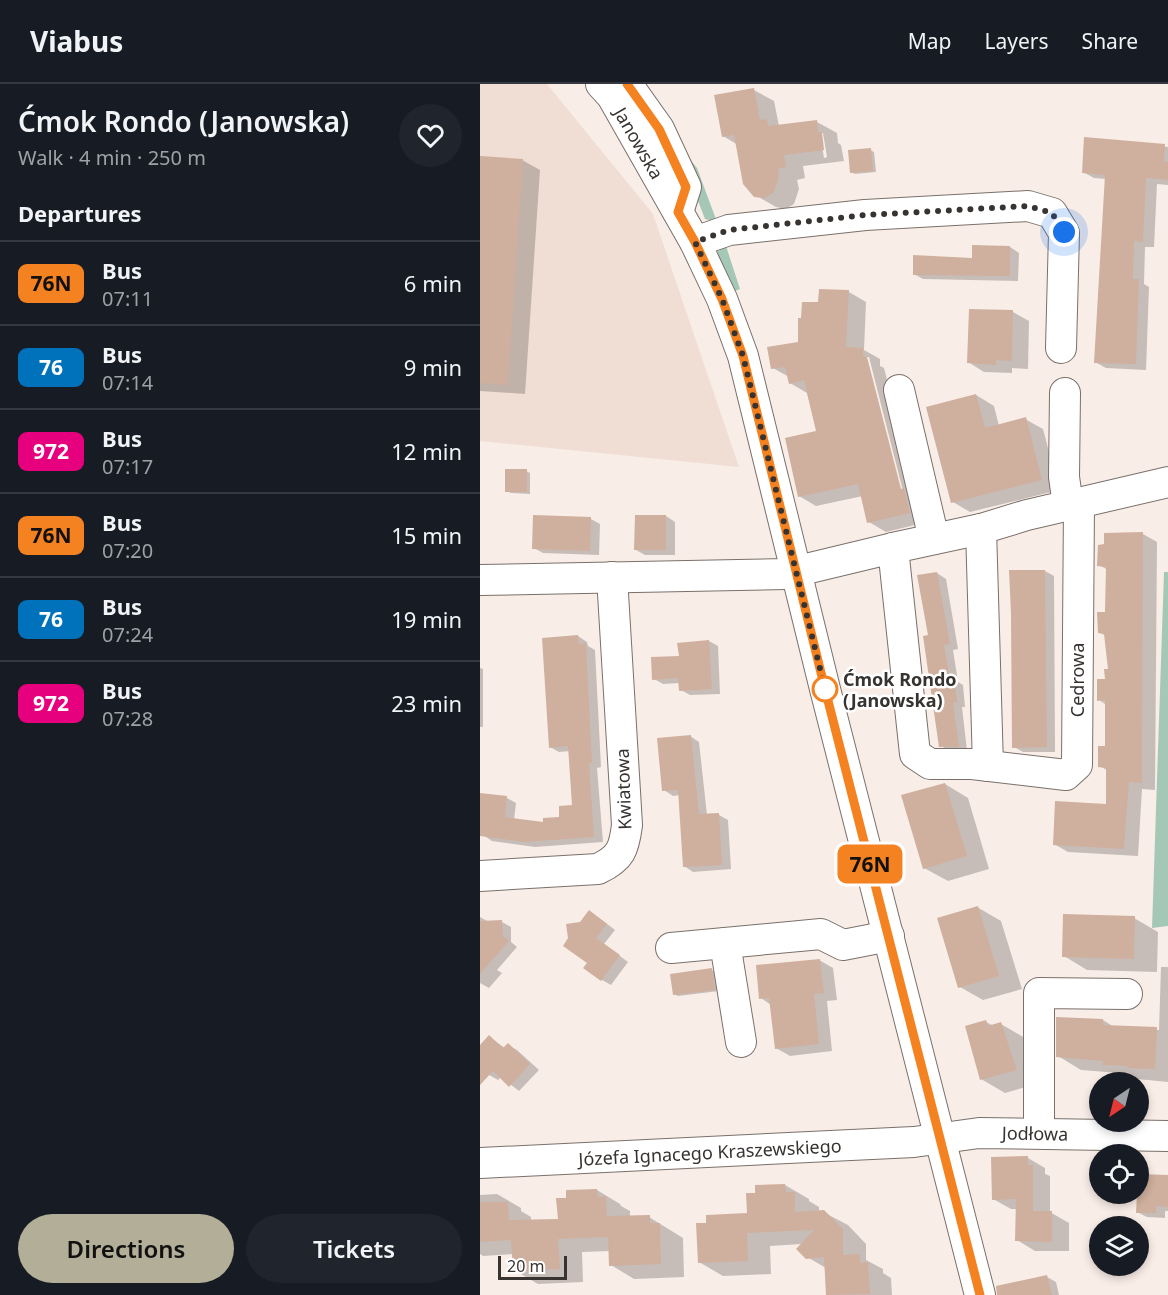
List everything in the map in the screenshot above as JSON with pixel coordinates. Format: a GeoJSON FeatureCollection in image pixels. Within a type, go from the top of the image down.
{"type":"FeatureCollection","features":[{"type":"Feature","properties":{"kind":"street","name":"Janowska"},"geometry":{"type":"LineString","coordinates":[[612,87],[695,242],[722,299],[743,356],[825,689],[980,1295]]}},
{"type":"Feature","properties":{"kind":"street"},"geometry":{"type":"LineString","coordinates":[[695,242],[729,230],[866,215],[1028,206],[1052,213],[1064,232],[1061,348]]}},
{"type":"Feature","properties":{"kind":"street"},"geometry":{"type":"LineString","coordinates":[[898,390],[934,539]]}},
{"type":"Feature","properties":{"kind":"street","name":"Cedrowa"},"geometry":{"type":"LineString","coordinates":[[893,548],[915,754],[930,764],[972,764],[1066,775],[1077,765],[1073,504],[1064,477],[1065,393]]}},
{"type":"Feature","properties":{"kind":"street"},"geometry":{"type":"LineString","coordinates":[[480,580],[712,574],[772,575],[797,572],[1168,482]]}},
{"type":"Feature","properties":{"kind":"street"},"geometry":{"type":"LineString","coordinates":[[981,529],[988,766]]}},
{"type":"Feature","properties":{"kind":"street","name":"Kwiatowa"},"geometry":{"type":"LineString","coordinates":[[480,876],[598,869],[613,861],[624,846],[627,825],[612,577]]}},
{"type":"Feature","properties":{"kind":"street"},"geometry":{"type":"LineString","coordinates":[[671,948],[821,934],[843,945],[889,936]]}},
{"type":"Feature","properties":{"kind":"street"},"geometry":{"type":"LineString","coordinates":[[724,943],[741,1042]]}},
{"type":"Feature","properties":{"kind":"street"},"geometry":{"type":"LineString","coordinates":[[1040,1133],[1039,993],[1127,994]]}},
{"type":"Feature","properties":{"kind":"street","name":"Jodłowa"},"geometry":{"type":"LineString","coordinates":[[939,1137],[979,1132],[1168,1136]]}},
{"type":"Feature","properties":{"kind":"street","name":"Józefa Ignacego Kraszewskiego"},"geometry":{"type":"LineString","coordinates":[[480,1163],[914,1142],[939,1137]]}},
{"type":"Feature","properties":{"kind":"shaded area"},"geometry":{"type":"Polygon","coordinates":[[[480,84],[547,84],[653,214],[739,467],[480,441],[480,84]]]}},
{"type":"Feature","properties":{"kind":"green space"},"geometry":{"type":"Polygon","coordinates":[[[689,158],[697,168],[717,222],[705,219],[683,162],[689,158]]]}},
{"type":"Feature","properties":{"kind":"green space"},"geometry":{"type":"Polygon","coordinates":[[[726,246],[740,289],[735,291],[730,286],[717,252],[726,246]]]}},
{"type":"Feature","properties":{"kind":"green space"},"geometry":{"type":"Polygon","coordinates":[[[1164,572],[1168,572],[1168,926],[1152,928],[1164,572]]]}},
{"type":"Feature","properties":{"kind":"building"},"geometry":{"type":"Polygon","coordinates":[[[754,88],[760,120],[767,119],[768,126],[817,120],[818,132],[822,132],[824,150],[784,155],[786,167],[778,169],[779,176],[774,192],[765,198],[754,197],[743,184],[734,135],[722,137],[714,95],[754,88]]]}},
{"type":"Feature","properties":{"kind":"building"},"geometry":{"type":"Polygon","coordinates":[[[1084,137],[1165,144],[1164,161],[1168,162],[1168,180],[1146,178],[1143,242],[1134,241],[1133,279],[1139,279],[1136,364],[1094,363],[1105,175],[1082,173],[1084,137]]]}},
{"type":"Feature","properties":{"kind":"building"},"geometry":{"type":"Polygon","coordinates":[[[871,148],[873,171],[850,173],[848,150],[871,148]]]}},
{"type":"Feature","properties":{"kind":"building"},"geometry":{"type":"Polygon","coordinates":[[[480,156],[523,159],[508,385],[480,383],[480,156]]]}},
{"type":"Feature","properties":{"kind":"building"},"geometry":{"type":"Polygon","coordinates":[[[972,245],[1010,246],[1010,276],[913,275],[913,255],[972,258],[972,245]]]}},
{"type":"Feature","properties":{"kind":"building"},"geometry":{"type":"Polygon","coordinates":[[[819,289],[849,290],[846,347],[863,348],[863,356],[867,357],[901,489],[904,488],[910,513],[867,523],[858,484],[798,497],[785,438],[816,431],[804,380],[789,384],[785,367],[771,369],[767,347],[798,342],[798,318],[801,318],[802,302],[818,302],[819,289]]]}},
{"type":"Feature","properties":{"kind":"building"},"geometry":{"type":"Polygon","coordinates":[[[969,309],[1013,310],[1012,361],[996,360],[996,365],[967,363],[969,309]]]}},
{"type":"Feature","properties":{"kind":"building"},"geometry":{"type":"Polygon","coordinates":[[[976,394],[985,428],[1026,417],[1042,480],[951,503],[926,407],[976,394]]]}},
{"type":"Feature","properties":{"kind":"building"},"geometry":{"type":"Polygon","coordinates":[[[505,469],[527,469],[527,492],[505,492],[505,469]]]}},
{"type":"Feature","properties":{"kind":"building"},"geometry":{"type":"Polygon","coordinates":[[[533,515],[591,517],[590,551],[532,549],[533,515]]]}},
{"type":"Feature","properties":{"kind":"building"},"geometry":{"type":"Polygon","coordinates":[[[635,515],[666,515],[666,550],[634,550],[635,515]]]}},
{"type":"Feature","properties":{"kind":"building"},"geometry":{"type":"Polygon","coordinates":[[[1143,532],[1142,783],[1129,782],[1124,849],[1053,845],[1055,801],[1106,804],[1106,768],[1098,767],[1098,746],[1105,746],[1105,700],[1097,701],[1097,679],[1105,679],[1104,669],[1108,669],[1104,634],[1098,633],[1097,612],[1105,612],[1106,567],[1097,566],[1098,545],[1104,544],[1104,533],[1143,532]]]}},
{"type":"Feature","properties":{"kind":"building"},"geometry":{"type":"Polygon","coordinates":[[[1009,570],[1045,570],[1047,747],[1012,748],[1009,570]]]}},
{"type":"Feature","properties":{"kind":"building"},"geometry":{"type":"Polygon","coordinates":[[[937,572],[950,644],[944,645],[950,679],[954,678],[957,702],[953,703],[959,747],[939,747],[923,636],[928,635],[917,575],[937,572]]]}},
{"type":"Feature","properties":{"kind":"building"},"geometry":{"type":"Polygon","coordinates":[[[578,635],[579,644],[586,643],[592,763],[589,763],[594,837],[524,842],[480,836],[480,793],[507,796],[505,817],[543,822],[543,818],[559,817],[559,806],[572,805],[568,746],[549,748],[542,638],[578,635]]]}},
{"type":"Feature","properties":{"kind":"building"},"geometry":{"type":"Polygon","coordinates":[[[709,640],[712,689],[679,691],[678,678],[652,680],[651,657],[679,656],[677,643],[709,640]]]}},
{"type":"Feature","properties":{"kind":"building"},"geometry":{"type":"Polygon","coordinates":[[[691,735],[699,814],[719,813],[722,865],[683,867],[678,790],[662,791],[657,738],[691,735]]]}},
{"type":"Feature","properties":{"kind":"building"},"geometry":{"type":"Polygon","coordinates":[[[945,783],[967,856],[923,869],[901,795],[945,783]]]}},
{"type":"Feature","properties":{"kind":"building"},"geometry":{"type":"Polygon","coordinates":[[[978,906],[999,976],[958,988],[937,918],[978,906]]]}},
{"type":"Feature","properties":{"kind":"building"},"geometry":{"type":"Polygon","coordinates":[[[589,910],[607,924],[596,938],[620,955],[601,981],[583,968],[587,963],[563,946],[568,938],[566,924],[580,922],[589,910]]]}},
{"type":"Feature","properties":{"kind":"building"},"geometry":{"type":"Polygon","coordinates":[[[1063,914],[1135,916],[1134,959],[1062,957],[1063,914]]]}},
{"type":"Feature","properties":{"kind":"building"},"geometry":{"type":"Polygon","coordinates":[[[502,920],[503,936],[509,941],[480,974],[480,921],[502,920]]]}},
{"type":"Feature","properties":{"kind":"building"},"geometry":{"type":"Polygon","coordinates":[[[820,959],[824,993],[814,994],[819,1044],[775,1049],[769,998],[759,999],[756,965],[820,959]]]}},
{"type":"Feature","properties":{"kind":"building"},"geometry":{"type":"Polygon","coordinates":[[[712,968],[715,990],[673,995],[670,974],[712,968]]]}},
{"type":"Feature","properties":{"kind":"building"},"geometry":{"type":"Polygon","coordinates":[[[1056,1017],[1103,1019],[1103,1025],[1157,1027],[1155,1069],[1102,1065],[1103,1061],[1056,1057],[1056,1017]]]}},
{"type":"Feature","properties":{"kind":"building"},"geometry":{"type":"Polygon","coordinates":[[[986,1020],[988,1026],[1001,1022],[1017,1070],[980,1080],[965,1026],[986,1020]]]}},
{"type":"Feature","properties":{"kind":"building"},"geometry":{"type":"Polygon","coordinates":[[[489,1035],[503,1048],[508,1043],[530,1064],[509,1087],[493,1071],[480,1085],[480,1045],[489,1035]]]}},
{"type":"Feature","properties":{"kind":"building"},"geometry":{"type":"Polygon","coordinates":[[[1028,1156],[1028,1165],[1033,1165],[1033,1211],[1052,1211],[1052,1242],[1015,1241],[1016,1199],[992,1200],[991,1157],[1028,1156]]]}},
{"type":"Feature","properties":{"kind":"building"},"geometry":{"type":"Polygon","coordinates":[[[1149,1174],[1168,1175],[1168,1207],[1156,1206],[1156,1213],[1136,1213],[1136,1204],[1149,1204],[1149,1174]]]}},
{"type":"Feature","properties":{"kind":"building"},"geometry":{"type":"Polygon","coordinates":[[[785,1184],[786,1192],[795,1192],[795,1212],[824,1210],[843,1229],[843,1255],[860,1254],[860,1263],[868,1262],[870,1294],[826,1295],[824,1257],[806,1259],[796,1249],[814,1230],[747,1233],[748,1261],[698,1263],[696,1223],[706,1223],[706,1215],[747,1213],[746,1193],[755,1193],[755,1185],[785,1184]]]}},
{"type":"Feature","properties":{"kind":"building"},"geometry":{"type":"Polygon","coordinates":[[[597,1189],[598,1197],[606,1196],[607,1216],[650,1215],[650,1223],[660,1223],[661,1264],[609,1266],[608,1237],[558,1239],[560,1269],[513,1271],[511,1240],[480,1242],[480,1202],[508,1202],[509,1220],[558,1219],[556,1198],[566,1198],[566,1190],[597,1189]]]}},
{"type":"Feature","properties":{"kind":"building"},"geometry":{"type":"Polygon","coordinates":[[[1047,1275],[1052,1295],[997,1295],[996,1286],[1047,1275]]]}},
{"type":"Feature","properties":{"kind":"bus line","name":"76N"},"geometry":{"type":"LineString","coordinates":[[627,84],[650,114],[678,166],[686,187],[678,212],[722,299],[743,356],[825,689],[980,1295]]}},
{"type":"Feature","properties":{"kind":"place","name":"Ćmok Rondo (Janowska)"},"geometry":{"type":"Point","coordinates":[825,689]}},
{"type":"Feature","properties":{"kind":"route"},"geometry":{"type":"LineString","coordinates":[[825,689],[743,356],[722,299],[695,242],[729,230],[866,215],[1028,206],[1052,213],[1064,232]]}}]}
